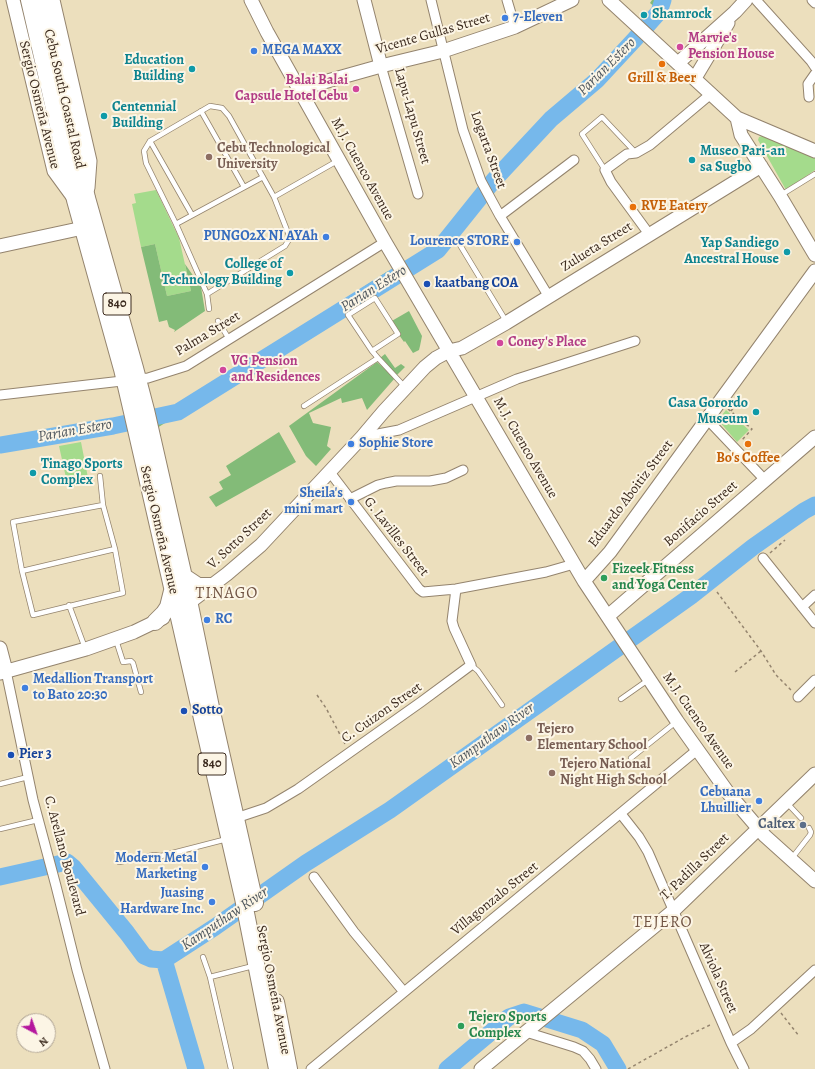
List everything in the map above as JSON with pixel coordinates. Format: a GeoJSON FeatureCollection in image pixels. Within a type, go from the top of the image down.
{"type":"FeatureCollection","features":[{"type":"Feature","properties":{"kind":"highway","name":"Cebu South Coastal Road"},"geometry":{"type":"LineString","coordinates":[[29,0],[81,199]]}},
{"type":"Feature","properties":{"kind":"highway","name":"Cebu South Coastal Road"},"geometry":{"type":"LineString","coordinates":[[42,0],[81,199]]}},
{"type":"Feature","properties":{"kind":"highway","name":"Sergio Osmeña Avenue"},"geometry":{"type":"LineString","coordinates":[[81,199],[83,228],[131,379]]}},
{"type":"Feature","properties":{"kind":"highway","name":"Sergio Osmeña Avenue"},"geometry":{"type":"LineString","coordinates":[[81,199],[139,411],[172,588],[184,607],[236,818],[253,919],[289,1069]]}},
{"type":"Feature","properties":{"kind":"highway","name":"Sergio Osmeña Avenue"},"geometry":{"type":"LineString","coordinates":[[145,440],[184,576],[182,631],[229,838],[248,894]]}},
{"type":"Feature","properties":{"kind":"highway"},"geometry":{"type":"LineString","coordinates":[[184,576],[198,586],[212,586]]}},
{"type":"Feature","properties":{"kind":"highway"},"geometry":{"type":"LineString","coordinates":[[158,620],[168,607],[172,588]]}},
{"type":"Feature","properties":{"kind":"highway"},"geometry":{"type":"LineString","coordinates":[[158,620],[173,622],[182,631]]}},
{"type":"Feature","properties":{"kind":"highway","name":"Sergio Osmeña Avenue"},"geometry":{"type":"LineString","coordinates":[[253,919],[257,965],[277,1069]]}},
{"type":"Feature","properties":{"kind":"street","name":"Sergio Osmeña Avenue"},"geometry":{"type":"LineString","coordinates":[[13,0],[54,171],[81,199]]}},
{"type":"Feature","properties":{"kind":"street","name":"Sergio Osmeña Avenue"},"geometry":{"type":"LineString","coordinates":[[53,0],[90,161],[81,199]]}},
{"type":"Feature","properties":{"kind":"street","name":"M.J. Cuenco Avenue"},"geometry":{"type":"LineString","coordinates":[[251,0],[267,32],[338,160],[584,581],[677,721],[729,794],[758,829],[815,881]]}},
{"type":"Feature","properties":{"kind":"street","name":"Lapu-Lapu Street"},"geometry":{"type":"LineString","coordinates":[[364,0],[381,66],[418,194]]}},
{"type":"Feature","properties":{"kind":"street","name":"Logarta Street"},"geometry":{"type":"LineString","coordinates":[[432,0],[463,130],[481,181],[500,216],[549,297]]}},
{"type":"Feature","properties":{"kind":"street"},"geometry":{"type":"LineString","coordinates":[[507,0],[515,26]]}},
{"type":"Feature","properties":{"kind":"street","name":"Vicente Gullas Street"},"geometry":{"type":"LineString","coordinates":[[299,89],[381,66],[443,51],[515,26],[572,0]]}},
{"type":"Feature","properties":{"kind":"street"},"geometry":{"type":"LineString","coordinates":[[609,0],[712,93],[737,118],[815,151]]}},
{"type":"Feature","properties":{"kind":"street"},"geometry":{"type":"LineString","coordinates":[[678,63],[735,12],[746,0]]}},
{"type":"Feature","properties":{"kind":"street"},"geometry":{"type":"LineString","coordinates":[[756,0],[815,67]]}},
{"type":"Feature","properties":{"kind":"street"},"geometry":{"type":"LineString","coordinates":[[812,0],[815,3]]}},
{"type":"Feature","properties":{"kind":"street"},"geometry":{"type":"LineString","coordinates":[[695,78],[735,12]]}},
{"type":"Feature","properties":{"kind":"street"},"geometry":{"type":"LineString","coordinates":[[809,97],[808,84],[815,74]]}},
{"type":"Feature","properties":{"kind":"street"},"geometry":{"type":"LineString","coordinates":[[649,234],[611,182],[605,170],[627,154],[636,153],[650,145],[712,93]]}},
{"type":"Feature","properties":{"kind":"street"},"geometry":{"type":"LineString","coordinates":[[737,118],[741,135],[815,255]]}},
{"type":"Feature","properties":{"kind":"street"},"geometry":{"type":"LineString","coordinates":[[500,216],[574,160]]}},
{"type":"Feature","properties":{"kind":"street","name":"Zulueta Street"},"geometry":{"type":"LineString","coordinates":[[449,351],[462,348],[506,323],[761,166]]}},
{"type":"Feature","properties":{"kind":"street"},"geometry":{"type":"LineString","coordinates":[[0,246],[83,228]]}},
{"type":"Feature","properties":{"kind":"street","name":"Palma Street"},"geometry":{"type":"LineString","coordinates":[[0,395],[148,378],[186,366],[385,242]]}},
{"type":"Feature","properties":{"kind":"street","name":"Eduardo Aboitiz Street"},"geometry":{"type":"LineString","coordinates":[[584,581],[610,552],[815,270]]}},
{"type":"Feature","properties":{"kind":"street"},"geometry":{"type":"LineString","coordinates":[[362,437],[399,430],[476,396],[517,380],[635,341]]}},
{"type":"Feature","properties":{"kind":"street","name":"V. Sotto Street"},"geometry":{"type":"LineString","coordinates":[[3,672],[86,650],[116,639],[184,607],[212,586],[261,545],[425,367],[436,358],[449,351]]}},
{"type":"Feature","properties":{"kind":"street"},"geometry":{"type":"LineString","coordinates":[[711,414],[765,480]]}},
{"type":"Feature","properties":{"kind":"street","name":"Bonifacio Street"},"geometry":{"type":"LineString","coordinates":[[608,616],[815,437]]}},
{"type":"Feature","properties":{"kind":"street"},"geometry":{"type":"LineString","coordinates":[[350,499],[378,484],[396,481],[430,481],[446,478],[463,470]]}},
{"type":"Feature","properties":{"kind":"street","name":"G. Lavilles Street"},"geometry":{"type":"LineString","coordinates":[[329,471],[419,589],[424,592],[456,589],[546,572],[574,564]]}},
{"type":"Feature","properties":{"kind":"street"},"geometry":{"type":"LineString","coordinates":[[763,558],[815,623]]}},
{"type":"Feature","properties":{"kind":"street"},"geometry":{"type":"LineString","coordinates":[[456,589],[452,621],[472,665]]}},
{"type":"Feature","properties":{"kind":"street"},"geometry":{"type":"LineString","coordinates":[[802,607],[815,594]]}},
{"type":"Feature","properties":{"kind":"street","name":"C. Arellano Boulevard"},"geometry":{"type":"LineString","coordinates":[[0,648],[3,672],[38,820],[77,970],[105,1069]]}},
{"type":"Feature","properties":{"kind":"street","name":"C. Cuizon Street"},"geometry":{"type":"LineString","coordinates":[[236,818],[266,808],[279,801],[472,665]]}},
{"type":"Feature","properties":{"kind":"street"},"geometry":{"type":"LineString","coordinates":[[798,697],[815,680]]}},
{"type":"Feature","properties":{"kind":"street","name":"Villagonzalo Street"},"geometry":{"type":"LineString","coordinates":[[311,1069],[697,750]]}},
{"type":"Feature","properties":{"kind":"street","name":"T. Padilla Street"},"geometry":{"type":"LineString","coordinates":[[480,1069],[673,911],[815,774]]}},
{"type":"Feature","properties":{"kind":"street","name":"Alviola Street"},"geometry":{"type":"LineString","coordinates":[[621,814],[644,845],[731,1043],[744,1069]]}},
{"type":"Feature","properties":{"kind":"street"},"geometry":{"type":"LineString","coordinates":[[314,877],[354,932],[404,992]]}},
{"type":"Feature","properties":{"kind":"street"},"geometry":{"type":"LineString","coordinates":[[731,1043],[751,1029],[815,970]]}},
{"type":"Feature","properties":{"kind":"street"},"geometry":{"type":"LineString","coordinates":[[531,1028],[583,1051],[596,1069]]}},
{"type":"Feature","properties":{"kind":"lane"},"geometry":{"type":"LineString","coordinates":[[207,294],[285,246],[290,238],[274,197],[229,116],[222,108],[210,106],[150,141],[144,151],[146,163],[176,224],[207,294],[209,309]]}},
{"type":"Feature","properties":{"kind":"lane"},"geometry":{"type":"LineString","coordinates":[[202,111],[244,187]]}},
{"type":"Feature","properties":{"kind":"lane"},"geometry":{"type":"LineString","coordinates":[[605,170],[582,134],[602,117],[636,153]]}},
{"type":"Feature","properties":{"kind":"lane"},"geometry":{"type":"LineString","coordinates":[[150,141],[192,215]]}},
{"type":"Feature","properties":{"kind":"lane"},"geometry":{"type":"LineString","coordinates":[[274,197],[338,160]]}},
{"type":"Feature","properties":{"kind":"lane"},"geometry":{"type":"LineString","coordinates":[[780,196],[815,174]]}},
{"type":"Feature","properties":{"kind":"lane"},"geometry":{"type":"LineString","coordinates":[[176,224],[263,177]]}},
{"type":"Feature","properties":{"kind":"lane"},"geometry":{"type":"LineString","coordinates":[[460,245],[506,323]]}},
{"type":"Feature","properties":{"kind":"lane"},"geometry":{"type":"LineString","coordinates":[[372,351],[398,334],[375,298],[348,315],[372,351],[406,387]]}},
{"type":"Feature","properties":{"kind":"lane"},"geometry":{"type":"LineString","coordinates":[[218,322],[229,338]]}},
{"type":"Feature","properties":{"kind":"lane"},"geometry":{"type":"LineString","coordinates":[[304,406],[378,358]]}},
{"type":"Feature","properties":{"kind":"lane"},"geometry":{"type":"LineString","coordinates":[[100,476],[103,505],[115,549],[123,593],[33,615],[22,570],[13,522],[103,505]]}},
{"type":"Feature","properties":{"kind":"lane"},"geometry":{"type":"LineString","coordinates":[[22,570],[115,549]]}},
{"type":"Feature","properties":{"kind":"lane"},"geometry":{"type":"LineString","coordinates":[[69,605],[86,650]]}},
{"type":"Feature","properties":{"kind":"lane"},"geometry":{"type":"LineString","coordinates":[[116,639],[123,662],[131,661],[133,663],[141,692]]}},
{"type":"Feature","properties":{"kind":"lane"},"geometry":{"type":"LineString","coordinates":[[472,665],[502,705]]}},
{"type":"Feature","properties":{"kind":"lane"},"geometry":{"type":"LineString","coordinates":[[621,699],[649,679]]}},
{"type":"Feature","properties":{"kind":"lane"},"geometry":{"type":"LineString","coordinates":[[631,758],[677,721]]}},
{"type":"Feature","properties":{"kind":"lane"},"geometry":{"type":"LineString","coordinates":[[0,784],[28,777]]}},
{"type":"Feature","properties":{"kind":"lane"},"geometry":{"type":"LineString","coordinates":[[786,802],[800,818]]}},
{"type":"Feature","properties":{"kind":"lane"},"geometry":{"type":"LineString","coordinates":[[0,829],[38,820]]}},
{"type":"Feature","properties":{"kind":"lane"},"geometry":{"type":"LineString","coordinates":[[791,860],[810,834],[811,832],[809,828]]}},
{"type":"Feature","properties":{"kind":"lane"},"geometry":{"type":"LineString","coordinates":[[119,862],[154,855],[161,856],[229,838]]}},
{"type":"Feature","properties":{"kind":"lane"},"geometry":{"type":"LineString","coordinates":[[203,957],[210,977],[232,1069]]}},
{"type":"Feature","properties":{"kind":"lane"},"geometry":{"type":"LineString","coordinates":[[210,977],[257,965]]}},
{"type":"Feature","properties":{"kind":"path"},"geometry":{"type":"LineString","coordinates":[[731,411],[734,407]]}},
{"type":"Feature","properties":{"kind":"path"},"geometry":{"type":"LineString","coordinates":[[711,414],[721,414],[726,408],[752,428],[738,444]]}},
{"type":"Feature","properties":{"kind":"path"},"geometry":{"type":"LineString","coordinates":[[763,558],[785,540]]}},
{"type":"Feature","properties":{"kind":"path"},"geometry":{"type":"LineString","coordinates":[[717,592],[761,651],[776,675],[798,697]]}},
{"type":"Feature","properties":{"kind":"path"},"geometry":{"type":"LineString","coordinates":[[735,672],[761,651]]}},
{"type":"Feature","properties":{"kind":"path"},"geometry":{"type":"LineString","coordinates":[[317,695],[326,708],[350,752]]}},
{"type":"Feature","properties":{"kind":"path"},"geometry":{"type":"LineString","coordinates":[[776,1007],[799,1036]]}},
{"type":"Feature","properties":{"kind":"path"},"geometry":{"type":"LineString","coordinates":[[628,1069],[721,1019]]}},
{"type":"Feature","properties":{"kind":"green space"},"geometry":{"type":"Polygon","coordinates":[[[652,0],[668,0],[670,2],[660,17],[662,19],[652,27],[644,20],[656,8],[650,3],[652,0]]]}},
{"type":"Feature","properties":{"kind":"green space"},"geometry":{"type":"Polygon","coordinates":[[[762,136],[815,156],[815,170],[786,190],[758,140],[759,137],[762,136]]]}},
{"type":"Feature","properties":{"kind":"green space"},"geometry":{"type":"Polygon","coordinates":[[[156,190],[179,238],[191,291],[167,296],[155,244],[141,247],[132,204],[136,203],[134,194],[156,190]]]}},
{"type":"Feature","properties":{"kind":"green space"},"geometry":{"type":"Polygon","coordinates":[[[155,244],[167,296],[191,291],[185,264],[201,287],[205,311],[174,332],[175,330],[169,327],[167,320],[159,322],[141,247],[155,244]]]}},
{"type":"Feature","properties":{"kind":"green space"},"geometry":{"type":"Polygon","coordinates":[[[388,271],[393,281],[157,428],[156,415],[187,399],[205,387],[207,389],[388,271]]]}},
{"type":"Feature","properties":{"kind":"green space"},"geometry":{"type":"Polygon","coordinates":[[[409,311],[422,336],[419,350],[413,353],[390,322],[409,311]]]}},
{"type":"Feature","properties":{"kind":"green space"},"geometry":{"type":"Polygon","coordinates":[[[385,354],[395,368],[401,364],[405,367],[397,375],[380,358],[385,354]]]}},
{"type":"Feature","properties":{"kind":"green space"},"geometry":{"type":"Polygon","coordinates":[[[377,362],[395,378],[367,410],[362,398],[342,403],[341,398],[309,413],[313,423],[331,427],[327,446],[331,449],[316,466],[306,456],[289,426],[377,362]]]}},
{"type":"Feature","properties":{"kind":"green space"},"geometry":{"type":"Polygon","coordinates":[[[726,410],[749,430],[737,442],[718,420],[726,410]]]}},
{"type":"Feature","properties":{"kind":"green space"},"geometry":{"type":"Polygon","coordinates":[[[279,432],[296,462],[216,507],[209,497],[223,489],[219,482],[231,475],[226,466],[279,432]]]}},
{"type":"Feature","properties":{"kind":"green space"},"geometry":{"type":"Polygon","coordinates":[[[81,442],[89,483],[68,487],[59,446],[81,442]]]}},
{"type":"Feature","properties":{"kind":"waterway","name":"Parian Estero"},"geometry":{"type":"LineString","coordinates":[[0,445],[113,426],[178,412],[438,250],[494,180],[551,119],[597,80],[635,39],[659,12],[663,0]]}},
{"type":"Feature","properties":{"kind":"waterway","name":"Kamputhaw River"},"geometry":{"type":"LineString","coordinates":[[164,960],[215,927],[306,863],[390,810],[691,596],[753,547],[804,511],[815,505]]}},
{"type":"Feature","properties":{"kind":"waterway"},"geometry":{"type":"LineString","coordinates":[[0,877],[67,862],[73,867],[144,956],[151,959],[164,960]]}},
{"type":"Feature","properties":{"kind":"waterway"},"geometry":{"type":"LineString","coordinates":[[164,960],[196,1069]]}},
{"type":"Feature","properties":{"kind":"waterway"},"geometry":{"type":"LineString","coordinates":[[447,1069],[509,1017],[524,1012],[582,1030],[603,1044],[618,1069]]}},
{"type":"Feature","properties":{"kind":"place","name":"Shamrock"},"geometry":{"type":"Point","coordinates":[644,15]}},
{"type":"Feature","properties":{"kind":"place","name":"7-Eleven"},"geometry":{"type":"Point","coordinates":[505,18]}},
{"type":"Feature","properties":{"kind":"place","name":"Marvie's Pension House"},"geometry":{"type":"Point","coordinates":[680,47]}},
{"type":"Feature","properties":{"kind":"place","name":"MEGA MAXX"},"geometry":{"type":"Point","coordinates":[254,51]}},
{"type":"Feature","properties":{"kind":"place","name":"Grill & Beer"},"geometry":{"type":"Point","coordinates":[662,64]}},
{"type":"Feature","properties":{"kind":"place","name":"Education Building"},"geometry":{"type":"Point","coordinates":[192,69]}},
{"type":"Feature","properties":{"kind":"place","name":"Balai Balai Capsule Hotel Cebu"},"geometry":{"type":"Point","coordinates":[356,89]}},
{"type":"Feature","properties":{"kind":"place","name":"Centennial Building"},"geometry":{"type":"Point","coordinates":[104,116]}},
{"type":"Feature","properties":{"kind":"place","name":"Cebu Technological University"},"geometry":{"type":"Point","coordinates":[209,157]}},
{"type":"Feature","properties":{"kind":"place","name":"Museo Pari-an sa Sugbo"},"geometry":{"type":"Point","coordinates":[692,160]}},
{"type":"Feature","properties":{"kind":"place","name":"RVE Eatery"},"geometry":{"type":"Point","coordinates":[633,207]}},
{"type":"Feature","properties":{"kind":"place","name":"PUNGO2X NI AYAh"},"geometry":{"type":"Point","coordinates":[326,237]}},
{"type":"Feature","properties":{"kind":"place","name":"Lourence STORE"},"geometry":{"type":"Point","coordinates":[517,242]}},
{"type":"Feature","properties":{"kind":"place","name":"Yap Sandiego Ancestral House"},"geometry":{"type":"Point","coordinates":[787,252]}},
{"type":"Feature","properties":{"kind":"place","name":"College of Technology Building"},"geometry":{"type":"Point","coordinates":[290,273]}},
{"type":"Feature","properties":{"kind":"place","name":"kaatbang COA"},"geometry":{"type":"Point","coordinates":[427,284]}},
{"type":"Feature","properties":{"kind":"place","name":"Coney's Place"},"geometry":{"type":"Point","coordinates":[500,343]}},
{"type":"Feature","properties":{"kind":"place","name":"VG Pension and Residences"},"geometry":{"type":"Point","coordinates":[223,370]}},
{"type":"Feature","properties":{"kind":"place","name":"Casa Gorordo Museum"},"geometry":{"type":"Point","coordinates":[756,412]}},
{"type":"Feature","properties":{"kind":"place","name":"Sophie Store"},"geometry":{"type":"Point","coordinates":[351,444]}},
{"type":"Feature","properties":{"kind":"place","name":"Bo's Coffee"},"geometry":{"type":"Point","coordinates":[748,444]}},
{"type":"Feature","properties":{"kind":"place","name":"Tinago Sports Complex"},"geometry":{"type":"Point","coordinates":[33,473]}},
{"type":"Feature","properties":{"kind":"place","name":"Sheila's mini mart"},"geometry":{"type":"Point","coordinates":[351,502]}},
{"type":"Feature","properties":{"kind":"place","name":"Fizeek Fitness and Yoga Center"},"geometry":{"type":"Point","coordinates":[604,578]}},
{"type":"Feature","properties":{"kind":"place","name":"RC"},"geometry":{"type":"Point","coordinates":[207,620]}},
{"type":"Feature","properties":{"kind":"place","name":"Medallion Transport to Bato 20:30"},"geometry":{"type":"Point","coordinates":[25,688]}},
{"type":"Feature","properties":{"kind":"place","name":"Sotto"},"geometry":{"type":"Point","coordinates":[184,711]}},
{"type":"Feature","properties":{"kind":"place","name":"Tejero Elementary School"},"geometry":{"type":"Point","coordinates":[529,738]}},
{"type":"Feature","properties":{"kind":"place","name":"Pier 3"},"geometry":{"type":"Point","coordinates":[11,755]}},
{"type":"Feature","properties":{"kind":"place","name":"Tejero National Night High School"},"geometry":{"type":"Point","coordinates":[552,773]}},
{"type":"Feature","properties":{"kind":"place","name":"Cebuana Lhuillier"},"geometry":{"type":"Point","coordinates":[759,801]}},
{"type":"Feature","properties":{"kind":"place","name":"Caltex"},"geometry":{"type":"Point","coordinates":[803,825]}},
{"type":"Feature","properties":{"kind":"place","name":"Modern Metal Marketing"},"geometry":{"type":"Point","coordinates":[205,867]}},
{"type":"Feature","properties":{"kind":"place","name":"Juasing Hardware Inc."},"geometry":{"type":"Point","coordinates":[212,902]}},
{"type":"Feature","properties":{"kind":"place","name":"Tejero Sports Complex"},"geometry":{"type":"Point","coordinates":[461,1026]}},
{"type":"Feature","properties":{"kind":"district","name":"TINAGO"},"geometry":{"type":"Point","coordinates":[227,594]}},
{"type":"Feature","properties":{"kind":"district","name":"TEJERO"},"geometry":{"type":"Point","coordinates":[663,923]}}]}
